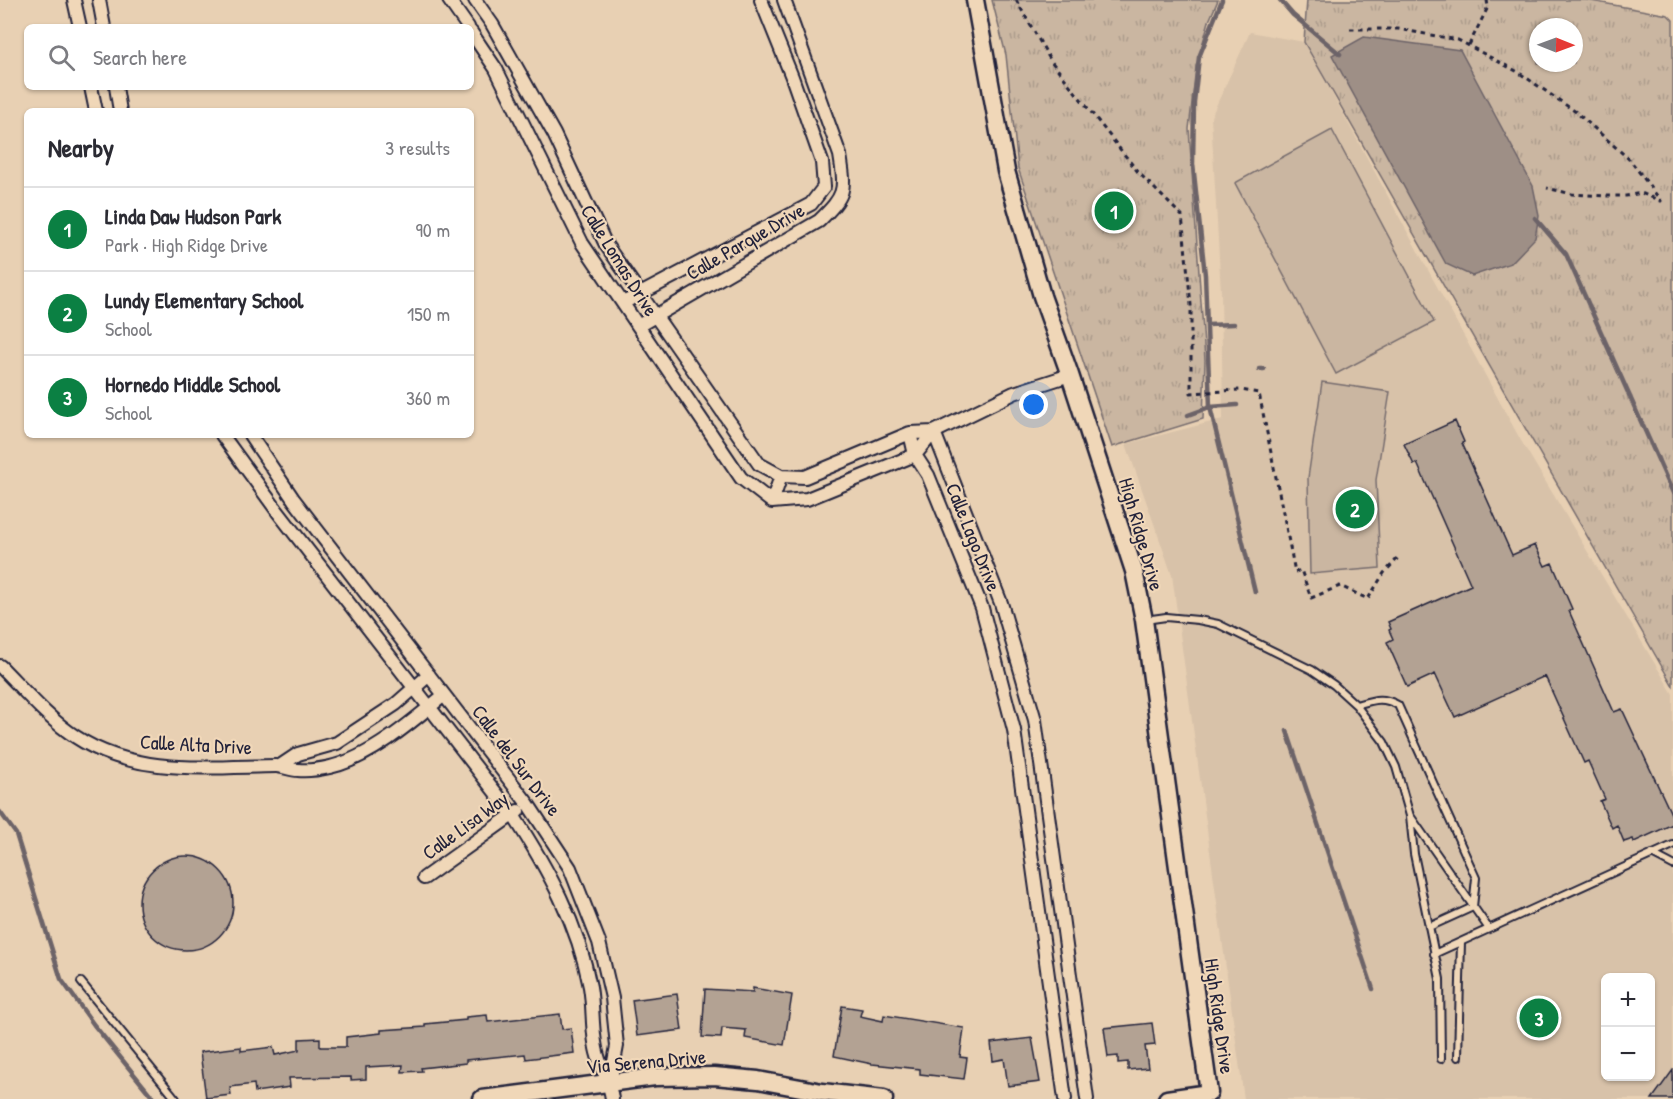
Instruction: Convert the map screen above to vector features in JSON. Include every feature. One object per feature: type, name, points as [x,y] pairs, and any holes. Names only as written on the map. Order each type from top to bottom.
[{"type":"street","points":[[74,0],[79,24]]},
{"type":"street","points":[[99,0],[103,24]]},
{"type":"street","points":[[449,0],[466,24]]},
{"type":"street","name":"Calle Lomas Drive","points":[[475,0],[514,62],[554,134],[606,245],[759,465],[781,476]]},
{"type":"street","points":[[761,0],[792,77],[822,162],[824,187],[842,190],[844,180],[840,155],[783,0]]},
{"type":"street","name":"High Ridge Drive","points":[[975,0],[1006,171],[1042,296],[1134,571],[1144,620],[1209,1093],[1167,1099]]},
{"type":"street","name":"Calle Lomas Drive","points":[[474,36],[496,69],[582,243],[741,478],[772,502]]},
{"type":"street","points":[[496,69],[514,62]]},
{"type":"street","points":[[92,90],[95,108]]},
{"type":"street","points":[[116,90],[120,108]]},
{"type":"street","name":"Calle Parque Drive","points":[[623,303],[811,204],[824,187]]},
{"type":"street","name":"Calle Parque Drive","points":[[638,326],[819,221],[840,200],[842,190]]},
{"type":"street","points":[[934,432],[915,455],[807,499],[772,502],[781,476],[806,477],[910,433],[934,432],[1014,393],[1070,375]]},
{"type":"street","points":[[709,430],[726,417]]},
{"type":"street","name":"Calle Lago Drive","points":[[934,432],[1001,603],[1035,720],[1087,1099]]},
{"type":"street","name":"Calle Lago Drive","points":[[910,433],[915,455],[928,475],[982,608],[1014,730],[1065,1099]]},
{"type":"street","name":"Calle del Sur Drive","points":[[224,438],[278,512],[513,815],[544,866],[571,921],[582,952],[590,988],[597,1055],[611,1091]]},
{"type":"street","name":"Calle del Sur Drive","points":[[252,438],[294,500],[528,804],[570,868],[599,942],[612,998],[617,1046],[611,1091]]},
{"type":"street","points":[[278,512],[294,500]]},
{"type":"street","points":[[995,658],[1015,653]]},
{"type":"street","name":"Calle Alta Drive","points":[[0,666],[46,712],[76,737],[111,755],[153,765],[280,766],[298,771],[330,767],[366,753],[444,695]]},
{"type":"street","name":"Calle Alta Drive","points":[[280,766],[298,754],[337,743],[396,704],[429,675]]},
{"type":"street","points":[[324,746],[330,767]]},
{"type":"street","name":"Calle Lisa Way","points":[[424,879],[528,804]]},
{"type":"street","points":[[1036,890],[1058,887]]},
{"type":"street","name":"Via Serena Drive","points":[[482,1099],[611,1091],[655,1077],[714,1076],[758,1080],[842,1097],[884,1099]]},
{"type":"lane","points":[[1144,620],[1166,617],[1218,624],[1312,670],[1334,685],[1356,705],[1384,742],[1396,767],[1410,816],[1414,854],[1440,979],[1441,1059]]},
{"type":"lane","points":[[1356,705],[1374,699],[1388,699],[1398,705],[1476,878],[1473,907]]},
{"type":"lane","points":[[1410,816],[1489,929]]},
{"type":"lane","points":[[1434,954],[1673,845]]},
{"type":"lane","points":[[1652,854],[1673,865]]},
{"type":"lane","points":[[1429,927],[1473,907]]},
{"type":"lane","points":[[1458,1057],[1461,942]]},
{"type":"lane","points":[[81,982],[176,1099]]},
{"type":"path","points":[[1016,0],[1051,61],[1138,172],[1182,216],[1191,305],[1191,393],[1240,390],[1259,393],[1295,572],[1301,570],[1311,598],[1340,586],[1368,599],[1384,573],[1398,558]]},
{"type":"path","points":[[1469,45],[1488,7],[1487,0]]},
{"type":"path","points":[[1350,29],[1398,29],[1458,40],[1518,72],[1576,112],[1630,160],[1661,201],[1641,193],[1605,196],[1572,194],[1547,188]]},
{"type":"shaded area","points":[[1250,32],[1304,42],[1520,439],[1673,694],[1673,1099],[1244,1099],[1172,575],[1126,444],[1223,419],[1221,292],[1211,117]]},
{"type":"shaded area","points":[[1364,37],[1460,50],[1533,186],[1539,215],[1535,238],[1511,263],[1472,276],[1446,264],[1332,55]]},
{"type":"green space","points":[[992,0],[1218,0],[1209,21],[1196,67],[1189,129],[1205,360],[1203,419],[1112,447],[1018,168],[1006,55]]},
{"type":"green space","points":[[1307,0],[1586,0],[1668,15],[1673,20],[1673,686],[1304,42]]},
{"type":"green space","points":[[1332,130],[1434,322],[1336,374],[1235,183]]},
{"type":"green space","points":[[1322,382],[1390,392],[1376,480],[1380,568],[1310,574],[1308,478]]},
{"type":"building","points":[[1455,421],[1464,442],[1462,443],[1512,555],[1535,545],[1545,566],[1552,563],[1572,609],[1569,611],[1614,712],[1622,709],[1673,818],[1673,824],[1634,842],[1633,839],[1624,842],[1617,825],[1612,828],[1600,801],[1605,799],[1588,761],[1584,763],[1545,676],[1455,717],[1435,674],[1407,687],[1387,642],[1393,639],[1388,622],[1471,585],[1417,463],[1414,465],[1404,444]]},
{"type":"building","points":[[186,856],[204,859],[219,870],[230,885],[233,903],[230,921],[219,936],[204,947],[186,950],[168,947],[153,936],[142,921],[139,903],[142,885],[153,870],[168,859]]},
{"type":"building","points":[[753,988],[792,995],[784,1045],[745,1038],[746,1030],[722,1028],[721,1038],[702,1037],[705,989],[753,992]]},
{"type":"building","points":[[677,994],[682,1030],[637,1036],[632,1000]]},
{"type":"building","points":[[842,1006],[862,1009],[860,1016],[883,1021],[884,1015],[964,1028],[960,1057],[967,1058],[964,1079],[920,1074],[920,1069],[872,1064],[834,1056]]},
{"type":"building","points":[[560,1014],[562,1029],[571,1028],[574,1053],[526,1059],[525,1054],[466,1060],[466,1063],[421,1068],[422,1071],[402,1072],[403,1065],[366,1067],[366,1079],[351,1080],[351,1077],[289,1078],[290,1087],[255,1092],[254,1084],[230,1087],[231,1095],[206,1098],[200,1052],[241,1047],[241,1051],[273,1047],[275,1055],[299,1050],[299,1039],[320,1038],[320,1047],[346,1047],[346,1037],[381,1033],[381,1030],[425,1027],[425,1024],[466,1020],[466,1017],[487,1015],[488,1022]]},
{"type":"building","points":[[1152,1023],[1155,1045],[1145,1046],[1148,1068],[1128,1070],[1128,1062],[1118,1063],[1118,1056],[1108,1057],[1104,1028]]},
{"type":"building","points":[[1032,1038],[1040,1082],[1008,1086],[1004,1059],[993,1061],[991,1043]]},
{"type":"building","points":[[1673,1070],[1673,1099],[1652,1099]]},
{"type":"waterway","points":[[1222,0],[1199,57],[1194,102],[1193,164],[1205,275],[1210,407],[1255,592]]},
{"type":"waterway","points":[[1280,0],[1293,15],[1340,54]]},
{"type":"waterway","points":[[1535,218],[1566,254],[1673,493]]},
{"type":"waterway","points":[[1207,325],[1234,324]]},
{"type":"waterway","points":[[1259,369],[1264,369]]},
{"type":"waterway","points":[[1188,415],[1210,407],[1237,405]]},
{"type":"waterway","points":[[1287,731],[1373,989]]},
{"type":"waterway","points":[[0,812],[16,834],[61,979],[94,1025],[154,1099]]},
{"type":"place","name":"Linda Daw Hudson Park","points":[[1114,211]]},
{"type":"place","name":"Lundy Elementary School","points":[[1355,509]]},
{"type":"place","name":"Hornedo Middle School","points":[[1539,1018]]}]
